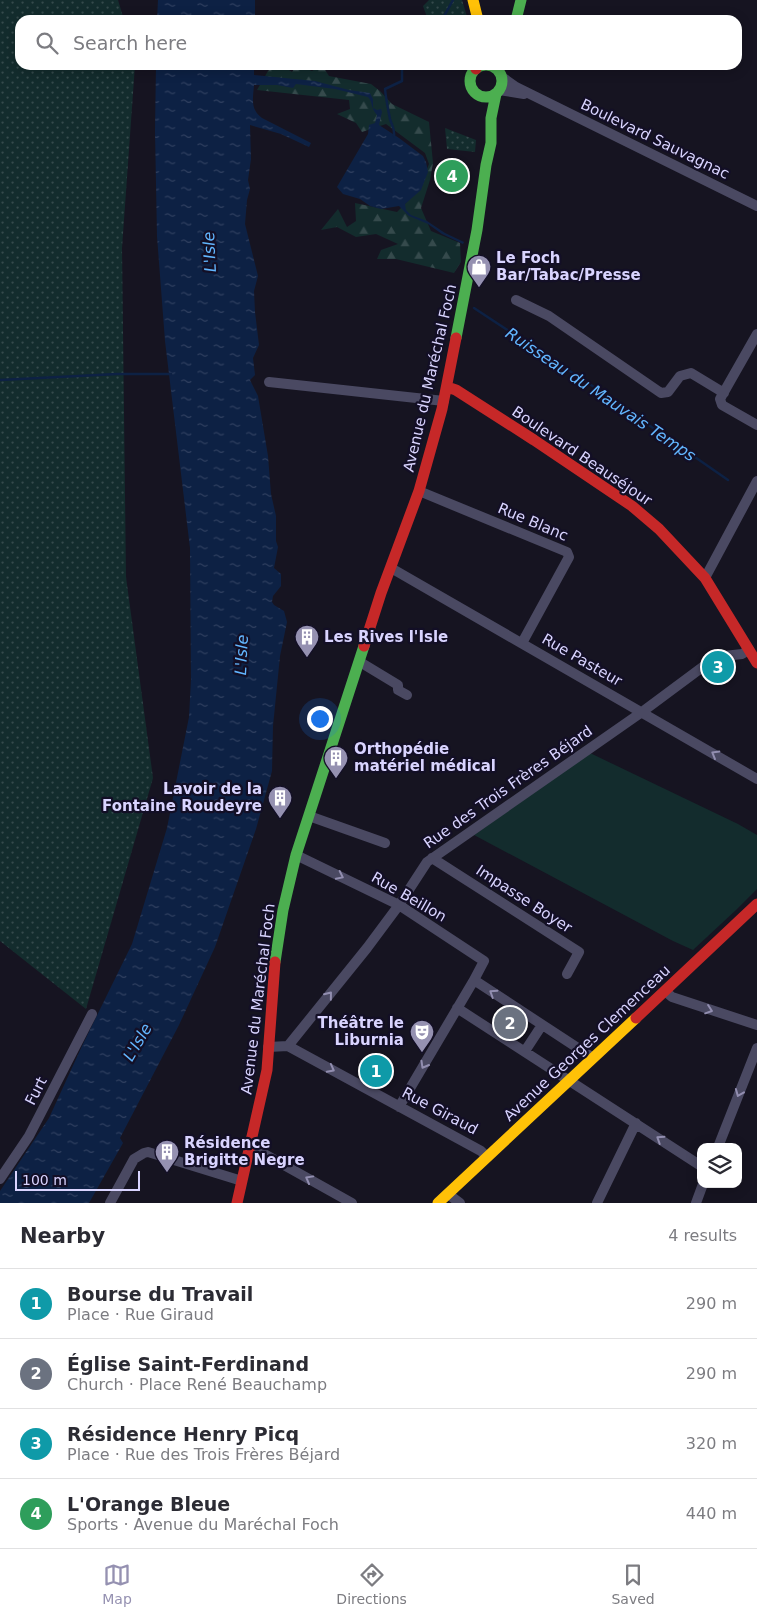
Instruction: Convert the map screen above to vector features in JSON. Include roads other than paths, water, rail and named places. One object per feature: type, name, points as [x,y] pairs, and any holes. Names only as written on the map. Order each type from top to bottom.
[{"type":"main road","points":[[473,0],[477,15]]},
{"type":"main road","points":[[517,15],[521,0]]},
{"type":"main road","points":[[474,70],[470,82],[473,90],[481,96],[491,96],[498,92],[502,86],[499,70]]},
{"type":"main road","name":"Avenue du Maréchal Foch","points":[[237,1203],[264,1086],[274,972],[283,910],[296,855],[381,593],[419,492],[444,401],[476,237],[491,143],[491,118],[498,92]]},
{"type":"main road","name":"Avenue du Maréchal Foch","points":[[481,96],[486,109],[486,165]]},
{"type":"main road","name":"Boulevard Beauséjour","points":[[447,386],[534,440],[632,506],[659,530],[704,578],[757,663]]},
{"type":"main road","name":"Avenue Georges Clemenceau","points":[[438,1203],[757,904]]},
{"type":"street","name":"Boulevard Sauvagnac","points":[[499,70],[508,82],[757,206]]},
{"type":"street","name":"Boulevard Sauvagnac","points":[[498,92],[540,98]]},
{"type":"street","points":[[516,300],[549,316],[661,393],[668,392],[680,376],[691,373],[724,393]]},
{"type":"street","points":[[757,334],[720,399],[722,405],[757,425]]},
{"type":"street","points":[[269,382],[444,401]]},
{"type":"street","points":[[704,578],[757,481]]},
{"type":"street","name":"Rue Blanc","points":[[419,492],[568,552],[569,557],[522,643]]},
{"type":"street","name":"Rue Pasteur","points":[[391,568],[757,779]]},
{"type":"street","name":"Rue des Trois Frères Béjard","points":[[288,1046],[367,948],[399,905],[427,862],[642,712],[716,657],[742,654],[749,650]]},
{"type":"street","points":[[360,662],[398,685],[398,690],[406,695]]},
{"type":"street","points":[[309,816],[385,843]]},
{"type":"street","name":"Rue Beillon","points":[[296,855],[399,905],[484,961],[474,980]]},
{"type":"street","name":"Impasse Boyer","points":[[432,858],[579,952],[567,974]]},
{"type":"street","points":[[399,1107],[474,980],[593,1058]]},
{"type":"street","points":[[665,991],[672,997],[757,1026]]},
{"type":"street","points":[[457,1008],[697,1163]]},
{"type":"street","name":"Furt","points":[[0,1179],[30,1136],[92,1014]]},
{"type":"street","points":[[525,1051],[542,1025]]},
{"type":"street","points":[[268,1047],[288,1046]]},
{"type":"street","name":"Rue Giraud","points":[[288,1046],[481,1151],[488,1157]]},
{"type":"street","points":[[720,1143],[757,1048]]},
{"type":"street","points":[[597,1203],[636,1123]]},
{"type":"street","points":[[250,1146],[352,1203]]},
{"type":"street","points":[[110,1203],[134,1159],[148,1152],[242,1181]]},
{"type":"street","points":[[696,1203],[702,1188]]},
{"type":"street","points":[[448,1194],[460,1203]]},
{"type":"water","points":[[158,0],[255,0],[255,15],[157,15]]},
{"type":"water","name":"L'Isle","points":[[156,70],[254,70],[254,75],[315,81],[349,90],[370,93],[373,99],[373,108],[381,109],[382,112],[379,125],[423,156],[426,162],[428,172],[421,190],[405,204],[406,210],[411,215],[427,221],[445,233],[464,242],[463,244],[442,234],[428,224],[409,216],[399,206],[381,209],[370,206],[360,199],[343,194],[337,187],[368,134],[369,125],[375,123],[377,115],[373,110],[368,97],[335,89],[296,84],[293,88],[277,85],[254,85],[253,103],[258,115],[311,143],[309,147],[281,134],[250,125],[251,159],[248,180],[250,189],[245,224],[258,276],[254,291],[259,345],[253,358],[255,375],[250,380],[258,396],[268,456],[271,494],[276,516],[276,541],[278,547],[274,568],[281,574],[281,586],[273,596],[272,602],[284,611],[287,622],[280,656],[273,726],[272,771],[256,829],[215,947],[179,1025],[120,1138],[123,1143],[89,1203],[0,1203],[0,1191],[49,1118],[132,944],[167,828],[189,717],[191,680],[190,548],[165,341],[157,236]]},
{"type":"waterway","points":[[445,15],[453,0]]},
{"type":"waterway","points":[[394,136],[385,89],[402,81],[402,70]]},
{"type":"waterway","name":"Ruisseau du Mauvais Temps","points":[[474,308],[591,385],[728,480]]},
{"type":"waterway","points":[[0,380],[117,374],[171,374]]},
{"type":"place","name":"L'Orange Bleue","points":[[452,176]]},
{"type":"place","name":"Le Foch Bar/Tabac/Presse","points":[[479,288]]},
{"type":"place","name":"Les Rives l'Isle","points":[[307,658]]},
{"type":"place","name":"Résidence Henry Picq","points":[[718,667]]},
{"type":"place","name":"Orthopédie matériel médical","points":[[336,779]]},
{"type":"place","name":"Lavoir de la Fontaine Roudeyre","points":[[280,819]]},
{"type":"place","name":"Église Saint-Ferdinand","points":[[510,1023]]},
{"type":"place","name":"Théâtre le Liburnia","points":[[422,1053]]},
{"type":"place","name":"Bourse du Travail","points":[[376,1071]]},
{"type":"place","name":"Résidence Brigitte Negre","points":[[167,1173]]}]
